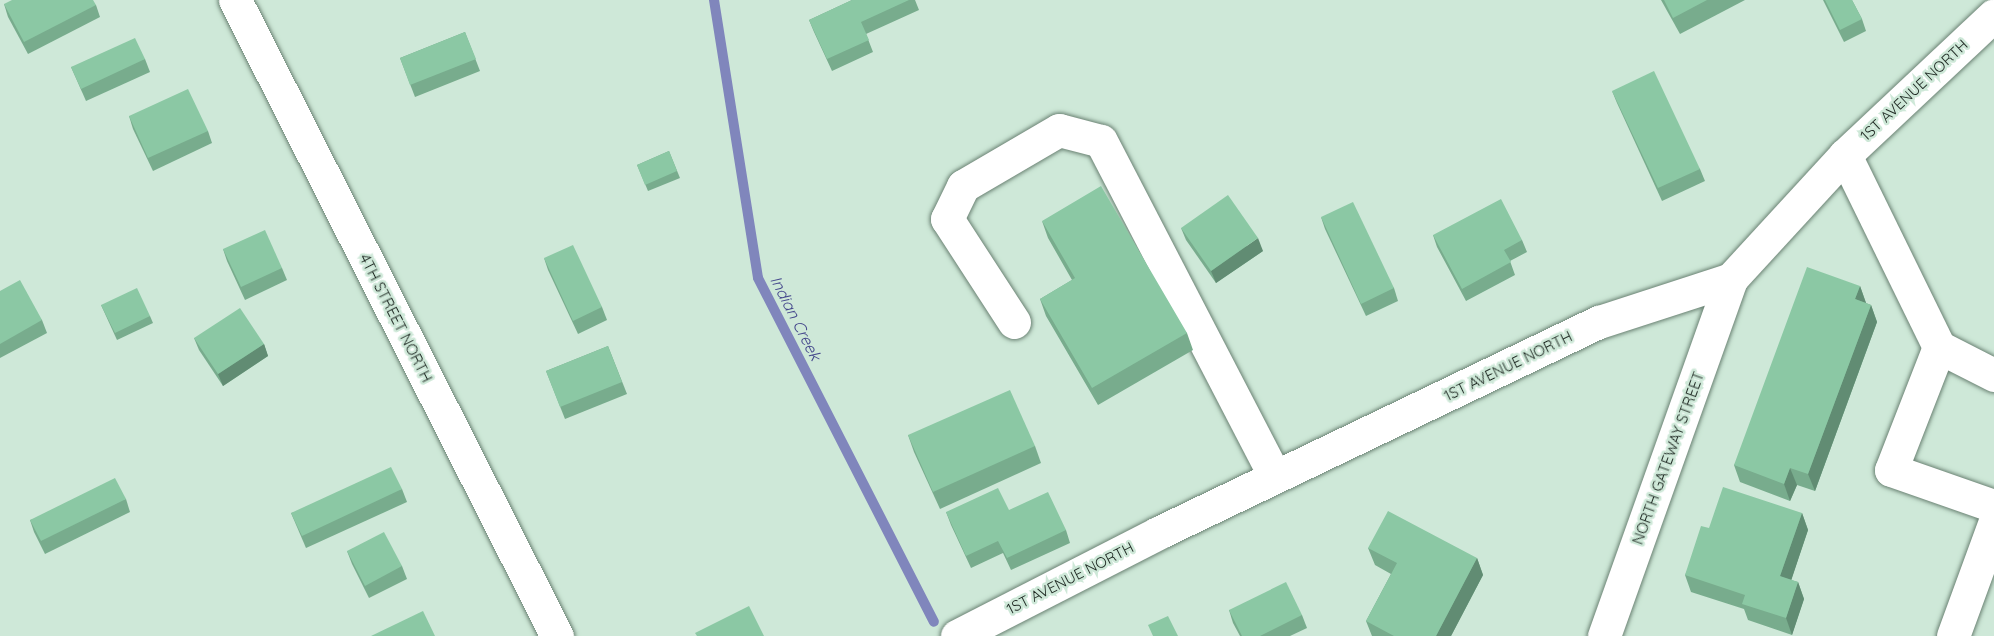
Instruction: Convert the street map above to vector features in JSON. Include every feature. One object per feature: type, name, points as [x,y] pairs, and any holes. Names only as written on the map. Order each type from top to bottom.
[{"type":"street","name":"4TH STREET NORTH","points":[[235,0],[557,636]]},
{"type":"street","name":"1ST AVENUE NORTH","points":[[957,636],[1275,477],[1599,322],[1731,279],[1845,155],[1994,15]]},
{"type":"street","points":[[1014,322],[947,219],[963,186],[1059,130],[1101,141],[1275,477]]},
{"type":"street","points":[[1845,155],[1939,347],[1994,375]]},
{"type":"street","name":"NORTH GATEWAY STREET","points":[[1604,636],[1731,279]]},
{"type":"street","points":[[1939,347],[1891,470],[1994,506]]},
{"type":"street","points":[[1953,636],[1994,524]]},
{"type":"building","points":[[12,0],[93,0],[96,5],[24,42],[4,4]]},
{"type":"building","points":[[852,0],[909,0],[861,22],[869,40],[827,59],[809,20]]},
{"type":"building","points":[[1664,0],[1707,0],[1673,18]]},
{"type":"building","points":[[1825,0],[1852,0],[1862,19],[1840,30]]},
{"type":"building","points":[[465,32],[476,59],[410,85],[400,58]]},
{"type":"building","points":[[135,38],[145,59],[81,89],[71,67]]},
{"type":"building","points":[[1654,71],[1700,169],[1658,188],[1612,91]]},
{"type":"building","points":[[188,89],[208,131],[148,158],[129,116]]},
{"type":"building","points":[[669,151],[677,171],[645,185],[637,165]]},
{"type":"building","points":[[1101,186],[1187,333],[1092,388],[1040,299],[1075,278],[1042,221]]},
{"type":"building","points":[[1228,195],[1258,238],[1211,271],[1181,228]]},
{"type":"building","points":[[1501,199],[1522,240],[1504,250],[1511,262],[1462,289],[1433,235]]},
{"type":"building","points":[[1353,202],[1394,288],[1361,304],[1321,217]]},
{"type":"building","points":[[265,230],[282,268],[241,287],[223,249]]},
{"type":"building","points":[[573,245],[602,307],[573,321],[544,258]]},
{"type":"building","points":[[1807,267],[1860,286],[1855,299],[1871,305],[1808,474],[1790,468],[1784,484],[1734,465]]},
{"type":"building","points":[[20,280],[42,320],[0,344],[0,291]]},
{"type":"building","points":[[137,288],[150,316],[115,333],[101,305]]},
{"type":"building","points":[[240,308],[264,344],[218,374],[194,338]]},
{"type":"building","points":[[608,346],[622,382],[560,407],[546,371]]},
{"type":"building","points":[[1010,390],[1035,446],[933,492],[908,435]]},
{"type":"building","points":[[391,467],[402,489],[302,536],[291,513]]},
{"type":"building","points":[[115,478],[126,499],[41,541],[30,520]]},
{"type":"building","points":[[1723,487],[1802,513],[1780,576],[1798,582],[1786,618],[1742,604],[1745,595],[1685,575],[1701,526],[1709,528]]},
{"type":"building","points":[[998,488],[1009,510],[1048,492],[1066,530],[1007,558],[998,541],[966,556],[946,512]]},
{"type":"building","points":[[1388,511],[1477,558],[1436,636],[1394,636],[1366,621],[1397,563],[1368,548]]},
{"type":"building","points":[[384,532],[402,566],[365,586],[347,551]]},
{"type":"building","points":[[1286,582],[1302,615],[1260,636],[1242,636],[1229,610]]},
{"type":"building","points":[[749,606],[764,636],[697,636],[695,633]]},
{"type":"building","points":[[423,611],[435,636],[371,636]]},
{"type":"building","points":[[1168,616],[1178,636],[1153,636],[1148,625]]},
{"type":"waterway","name":"Indian Creek","points":[[714,0],[758,278],[934,622]]}]
